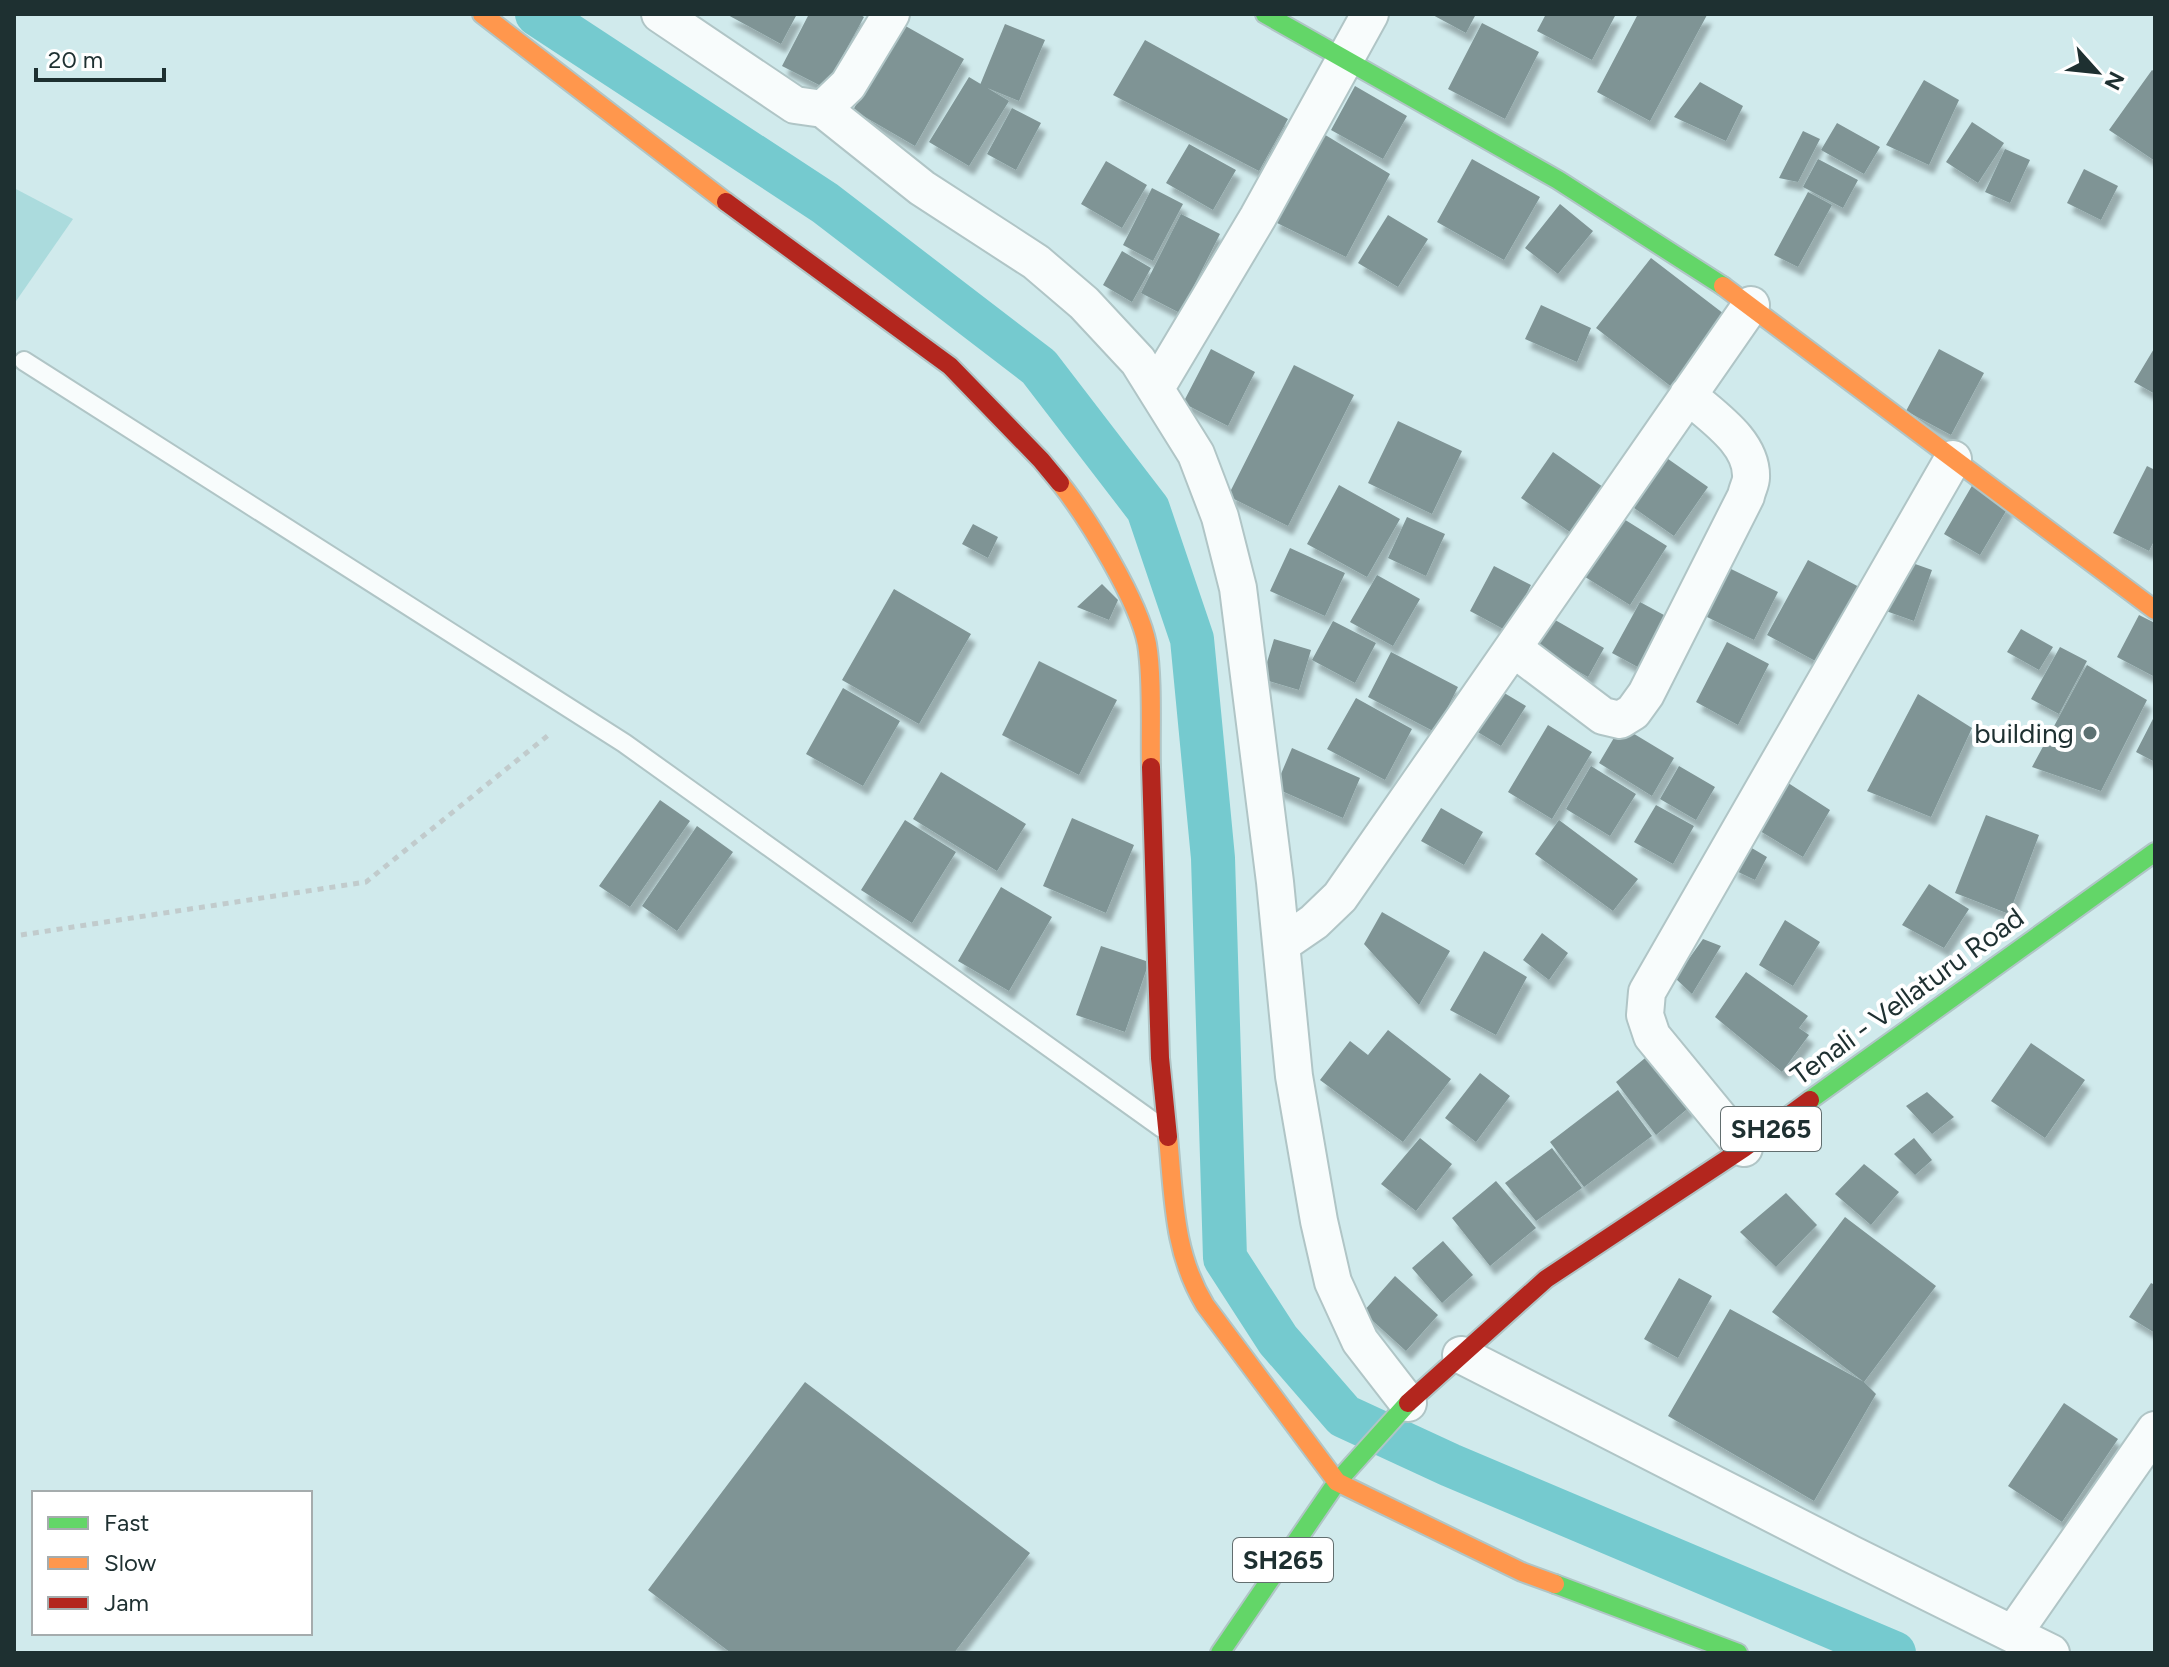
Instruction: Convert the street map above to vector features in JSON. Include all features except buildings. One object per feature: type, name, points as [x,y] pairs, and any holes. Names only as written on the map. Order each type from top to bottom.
[{"type":"street","points":[[482,14],[666,158],[950,366],[1041,460],[1070,496],[1135,608],[1147,646],[1160,1058],[1167,1132],[1180,1249],[1190,1280],[1205,1305],[1343,1476],[1522,1572],[1738,1653]]},
{"type":"street","points":[[660,14],[795,105],[823,109],[922,188],[1036,262],[1084,303],[1127,349],[1156,388],[1196,454],[1220,517],[1238,588],[1282,944],[1294,1076],[1319,1221],[1333,1282],[1360,1341],[1402,1410]]},
{"type":"street","points":[[823,109],[848,85],[891,14]]},
{"type":"street","points":[[1265,14],[1532,164],[1751,305],[2155,610]]},
{"type":"street","points":[[1156,388],[1258,217],[1370,14]]},
{"type":"street","points":[[1282,944],[1314,922],[1340,897],[1751,305]]},
{"type":"street","points":[[1513,648],[1603,716],[1620,720],[1633,712],[1646,694],[1746,496],[1751,478],[1748,459],[1739,442],[1688,395]]},
{"type":"street","points":[[1744,1148],[1652,1036],[1645,1015],[1647,992],[1953,459]]},
{"type":"street","name":"Tenali - Vellaturu Road","points":[[1220,1653],[1343,1476],[1402,1410],[1546,1279],[1744,1148],[2155,852]]},
{"type":"street","points":[[1461,1355],[2051,1653]]},
{"type":"street","points":[[2013,1634],[2155,1430]]},
{"type":"lane","points":[[24,361],[624,743],[1167,1132]]},
{"type":"path","points":[[21,935],[366,882],[576,712]]},
{"type":"shaded area","points":[[14,188],[73,219],[14,304]]},
{"type":"waterway","points":[[537,14],[825,203],[1039,367],[1148,509],[1192,639],[1213,858],[1225,1258],[1278,1340],[1344,1416],[1450,1465],[1894,1653]]},
{"type":"traffic: fast","points":[[1265,14],[1558,180],[1723,286]]},
{"type":"traffic: fast","points":[[1810,1100],[2155,852]]},
{"type":"traffic: fast","points":[[1220,1653],[1337,1482],[1408,1403]]},
{"type":"traffic: fast","points":[[1555,1584],[1738,1653]]},
{"type":"traffic: slow","points":[[482,14],[726,202]]},
{"type":"traffic: slow","points":[[1723,286],[2155,610]]},
{"type":"traffic: slow","points":[[1060,483],[1111,561],[1142,626],[1150,673],[1151,767]]},
{"type":"traffic: slow","points":[[1168,1137],[1177,1224],[1194,1285],[1205,1305],[1337,1482],[1522,1572],[1555,1584]]},
{"type":"traffic: jam","points":[[726,202],[950,366],[1060,483]]},
{"type":"traffic: jam","points":[[1151,767],[1160,1058],[1168,1137]]},
{"type":"traffic: jam","points":[[1408,1403],[1546,1279],[1744,1148],[1810,1100]]},
{"type":"place","name":"building","points":[[2090,733]]}]
